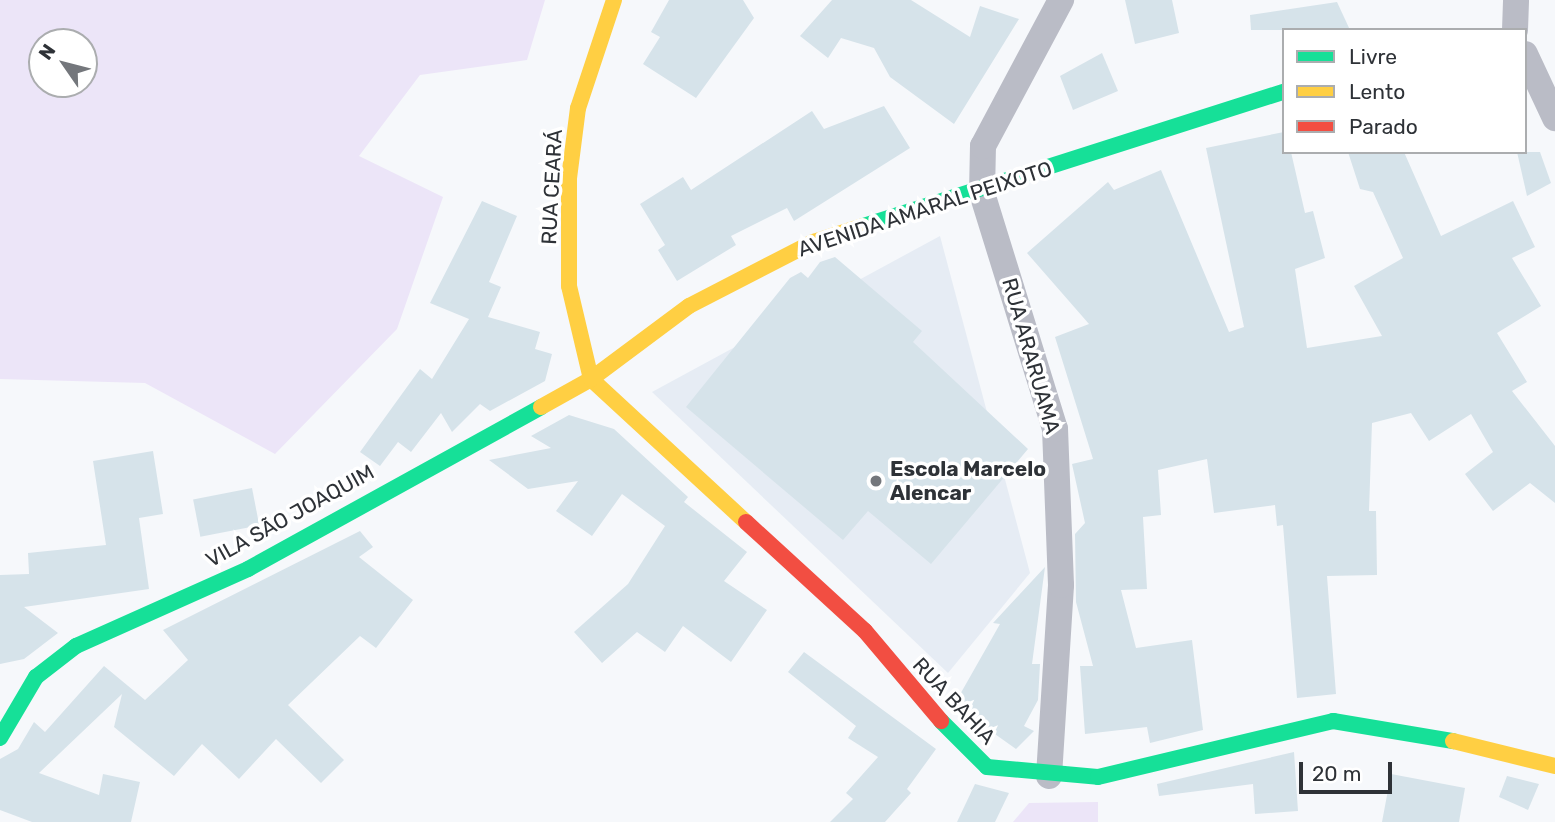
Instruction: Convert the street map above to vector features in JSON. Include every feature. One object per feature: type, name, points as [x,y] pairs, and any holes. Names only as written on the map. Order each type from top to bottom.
[{"type":"street","name":"RUA CEARÁ","points":[[591,379],[569,286],[569,178],[578,108],[614,0]]},
{"type":"street","name":"RUA ARARUAMA","points":[[1049,776],[1061,585],[1055,429],[982,193],[983,146],[1061,0]]},
{"type":"street","points":[[1527,58],[1555,118]]},
{"type":"street","name":"AVENIDA AMARAL PEIXOTO","points":[[591,379],[689,306],[813,242],[982,193],[1166,126],[1282,93]]},
{"type":"street","name":"VILA SÃO JOAQUIM","points":[[0,738],[36,677],[76,646],[248,569],[591,379]]},
{"type":"street","name":"RUA BAHIA","points":[[591,379],[865,631],[916,696],[987,767],[1049,776],[1098,776],[1333,721],[1395,727],[1555,766]]},
{"type":"shaded area","points":[[0,0],[545,0],[527,60],[420,75],[359,156],[443,197],[397,329],[275,454],[145,383],[0,379]]},
{"type":"shaded area","name":"Escola Marcelo Alencar","points":[[940,236],[1030,573],[948,673],[652,392]]},
{"type":"shaded area","points":[[1098,802],[1098,822],[1013,822],[1029,803]]},
{"type":"building","points":[[669,0],[743,0],[754,18],[696,98],[643,64],[660,37],[651,32]]},
{"type":"building","points":[[832,0],[911,0],[970,37],[980,6],[1019,19],[954,124],[890,77],[874,48],[841,38],[828,58],[800,36]]},
{"type":"building","points":[[1125,0],[1172,0],[1179,33],[1135,44]]},
{"type":"building","points":[[1337,2],[1349,28],[1251,30],[1250,15]]},
{"type":"building","points":[[1102,53],[1118,91],[1073,110],[1060,76]]},
{"type":"building","points":[[884,106],[910,148],[794,221],[787,208],[731,236],[736,245],[677,281],[658,250],[665,245],[640,204],[683,177],[691,190],[812,111],[824,129]]},
{"type":"building","points":[[1282,132],[1282,154],[1291,154],[1305,213],[1313,211],[1325,258],[1295,269],[1307,348],[1382,336],[1354,286],[1403,258],[1373,192],[1360,189],[1349,154],[1405,154],[1441,236],[1513,201],[1535,247],[1512,258],[1541,306],[1497,333],[1527,382],[1512,391],[1555,446],[1555,503],[1530,483],[1493,511],[1465,474],[1493,452],[1471,414],[1429,441],[1411,413],[1372,423],[1369,511],[1376,511],[1377,575],[1327,576],[1336,694],[1297,698],[1283,525],[1277,526],[1275,505],[1214,513],[1207,459],[1158,470],[1161,515],[1143,517],[1147,589],[1121,590],[1136,648],[1192,640],[1203,730],[1150,743],[1147,727],[1085,734],[1080,666],[1093,666],[1076,602],[1075,534],[1085,523],[1072,464],[1093,459],[1055,337],[1089,324],[1027,253],[1108,182],[1114,190],[1161,170],[1229,332],[1244,327],[1206,148]]},
{"type":"building","points":[[1540,152],[1551,183],[1527,196],[1517,154]]},
{"type":"building","points":[[482,201],[517,216],[489,282],[501,287],[488,317],[540,332],[535,349],[552,354],[545,381],[490,411],[480,404],[452,432],[441,413],[411,452],[398,442],[380,466],[360,452],[420,369],[432,379],[469,319],[430,303]]},
{"type":"building","name":"Escola Marcelo Alencar","points":[[835,257],[922,331],[913,342],[1028,449],[931,564],[868,511],[843,540],[686,407],[790,278],[801,272],[808,278],[820,262]]},
{"type":"building","points":[[569,415],[614,429],[688,497],[684,502],[747,552],[724,581],[767,610],[731,662],[683,626],[665,652],[637,632],[602,663],[574,632],[628,584],[665,526],[622,494],[592,536],[556,511],[578,481],[528,489],[489,460],[551,448],[531,436]]},
{"type":"building","points":[[153,451],[163,514],[139,518],[149,589],[24,607],[58,633],[24,659],[0,664],[0,575],[29,574],[28,553],[106,545],[93,461]]},
{"type":"building","points":[[252,488],[259,525],[200,537],[193,499]]},
{"type":"building","points":[[360,531],[373,547],[359,557],[413,600],[376,648],[360,636],[288,705],[344,760],[321,783],[276,739],[239,779],[202,744],[174,776],[114,727],[122,694],[39,773],[99,795],[103,774],[140,782],[131,822],[32,822],[0,810],[0,759],[18,749],[34,722],[45,732],[104,666],[145,700],[188,660],[163,630]]},
{"type":"building","points":[[1045,567],[1032,664],[1040,664],[1038,700],[1024,726],[1034,731],[1016,749],[954,705],[1000,624],[993,623]]},
{"type":"building","points":[[804,652],[936,749],[907,789],[911,793],[885,822],[830,822],[853,799],[846,793],[878,757],[848,738],[856,726],[788,672]]},
{"type":"building","points":[[1294,752],[1298,811],[1255,814],[1253,784],[1159,796],[1157,784]]},
{"type":"building","points":[[1391,774],[1465,788],[1459,822],[1382,822]]},
{"type":"building","points":[[1507,776],[1539,784],[1528,810],[1499,797]]},
{"type":"building","points":[[975,784],[1009,793],[995,822],[957,822]]},
{"type":"traffic: fast","points":[[863,226],[1282,93]]},
{"type":"traffic: fast","points":[[0,738],[36,677],[76,646],[248,569],[541,407]]},
{"type":"traffic: fast","points":[[941,721],[987,767],[1098,777],[1333,721],[1453,741]]},
{"type":"traffic: slow","points":[[614,0],[578,108],[569,178],[569,286],[591,379],[746,522]]},
{"type":"traffic: slow","points":[[541,407],[591,379],[689,306],[813,242],[863,226]]},
{"type":"traffic: slow","points":[[1453,741],[1555,766]]},
{"type":"traffic: jam","points":[[746,522],[865,631],[941,721]]},
{"type":"place","name":"Escola Marcelo Alencar","points":[[876,481]]}]
